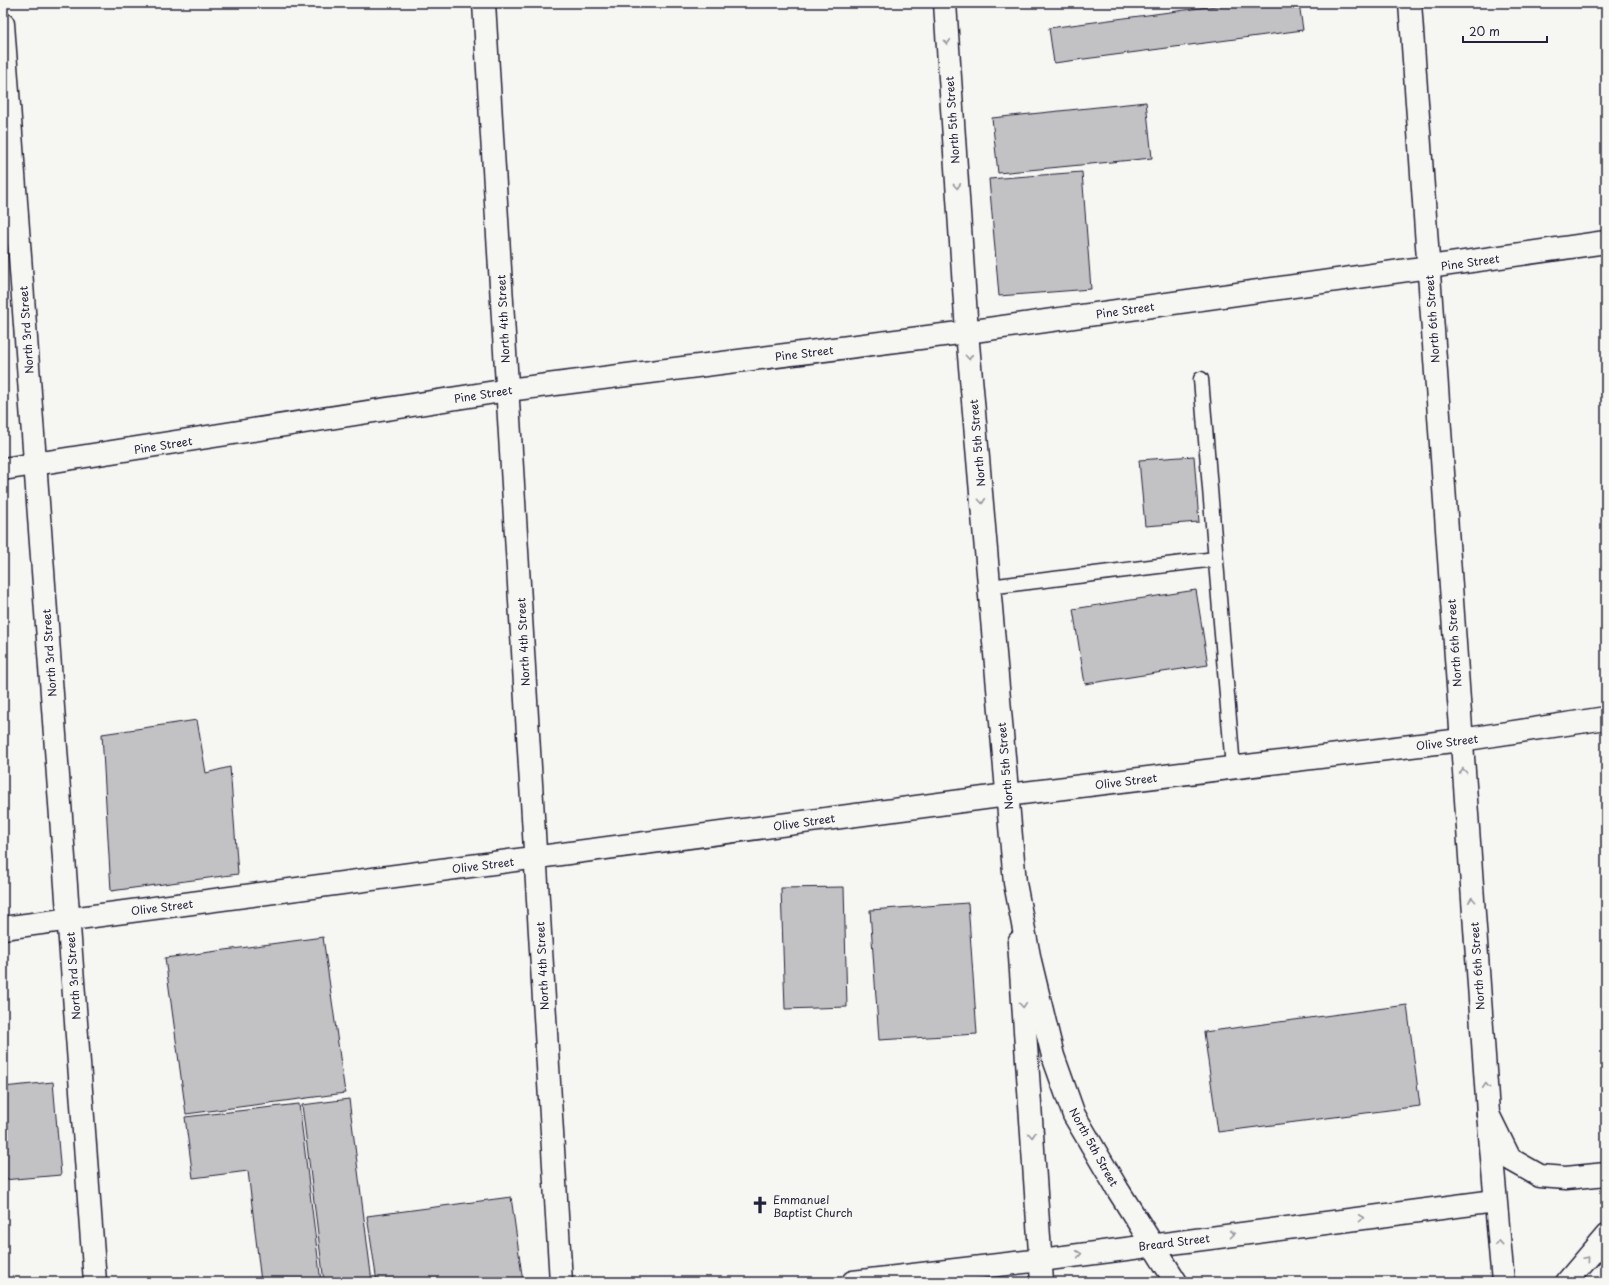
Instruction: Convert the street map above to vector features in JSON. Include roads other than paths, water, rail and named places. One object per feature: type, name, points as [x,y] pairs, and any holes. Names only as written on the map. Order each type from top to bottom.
[{"type":"street","name":"North 4th Street","points":[[484,3],[561,1282]]},
{"type":"street","name":"North 5th Street","points":[[944,3],[967,332],[1015,883],[1042,1282]]},
{"type":"street","name":"North 6th Street","points":[[1410,3],[1488,1113],[1503,1282]]},
{"type":"street","name":"North 3rd Street","points":[[3,24],[96,1282]]},
{"type":"street","name":"Pine Street","points":[[3,469],[508,390],[967,332],[1606,242]]},
{"type":"street","name":"Olive Street","points":[[3,928],[1007,795],[1461,740],[1606,718]]},
{"type":"street","name":"North 5th Street","points":[[1015,883],[1030,961],[1053,1056],[1074,1115],[1118,1190],[1176,1282]]},
{"type":"street","points":[[1488,1113],[1510,1159],[1540,1176],[1566,1178],[1606,1174]]},
{"type":"street","name":"Breard Street","points":[[853,1282],[1041,1260],[1152,1244],[1495,1201]]},
{"type":"street","points":[[1567,1282],[1606,1236]]},
{"type":"lane","points":[[1201,379],[1233,768]]},
{"type":"lane","points":[[989,587],[1215,559]]},
{"type":"place","name":"Emmanuel Baptist Church","points":[[760,1205]]}]
